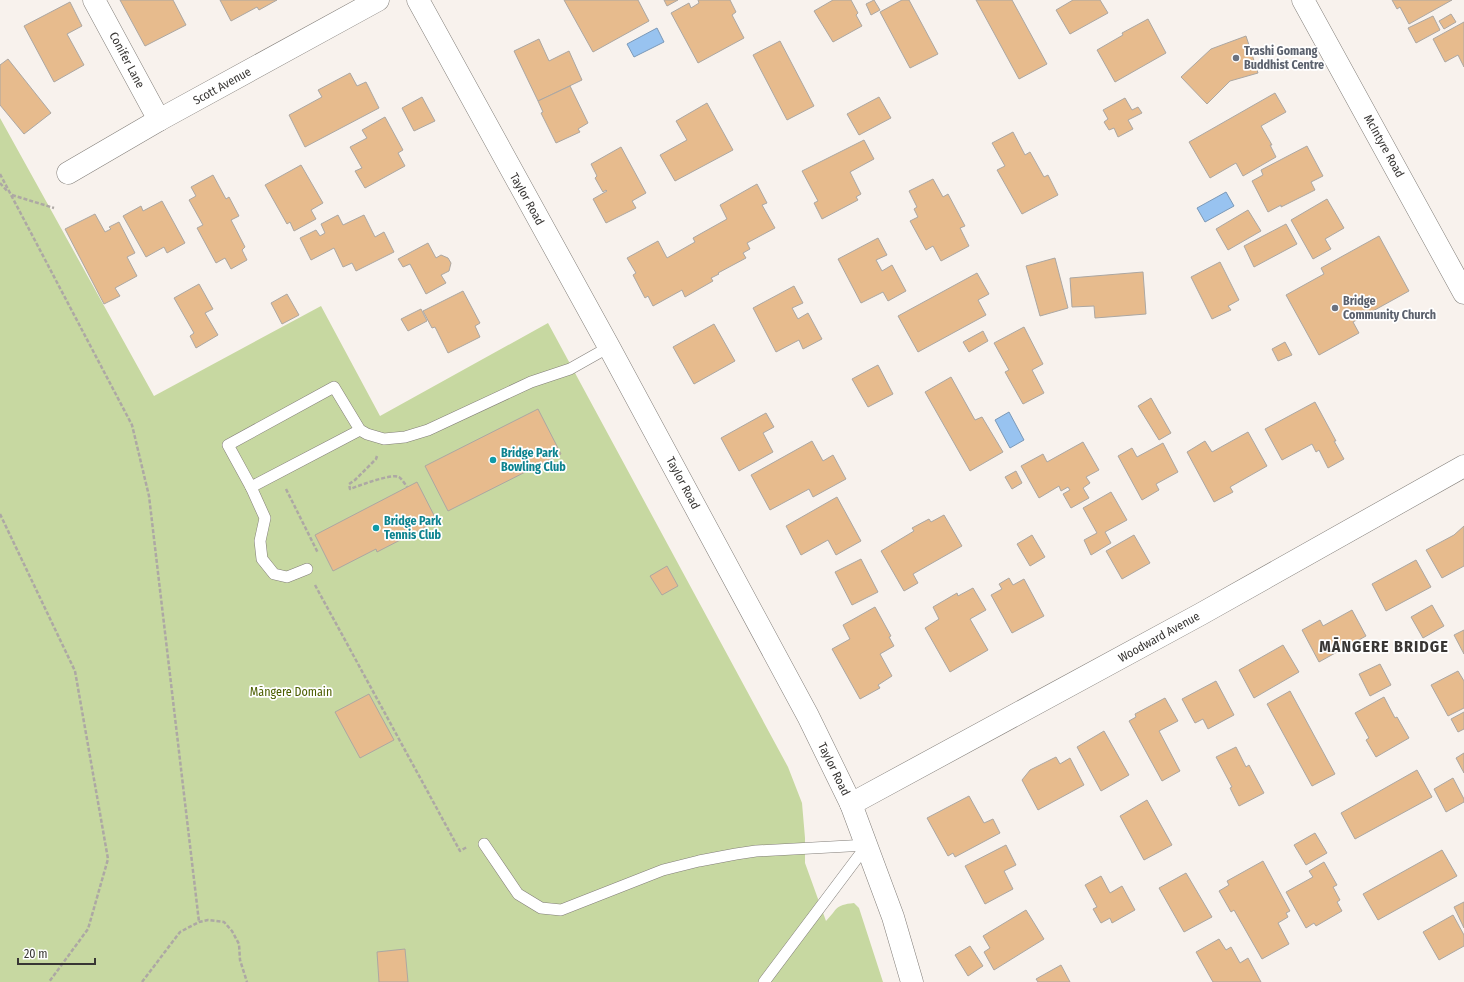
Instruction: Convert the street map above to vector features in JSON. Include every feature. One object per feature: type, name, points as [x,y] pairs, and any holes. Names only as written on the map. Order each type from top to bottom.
[{"type":"street","name":"Conifer Lane","points":[[94,0],[159,120]]},
{"type":"street","name":"Scott Avenue","points":[[68,173],[159,120],[378,0]]},
{"type":"street","name":"Taylor Road","points":[[418,0],[609,347],[808,716],[851,804],[893,917],[912,982]]},
{"type":"street","name":"McIntyre Road","points":[[1303,0],[1464,293]]},
{"type":"street","name":"Woodward Avenue","points":[[851,804],[1201,614],[1464,466]]},
{"type":"lane","points":[[307,569],[287,577],[274,574],[262,559],[260,541],[265,518],[251,487],[228,445],[334,387],[360,430],[384,439],[405,437],[428,430],[531,382],[570,369],[609,347]]},
{"type":"lane","points":[[251,487],[360,430]]},
{"type":"lane","points":[[484,844],[518,894],[541,908],[561,910],[663,870],[699,861],[756,851],[867,845]]},
{"type":"lane","points":[[764,982],[867,845]]},
{"type":"path","points":[[0,174],[132,425],[149,496],[199,922]]},
{"type":"path","points":[[0,183],[11,195],[54,208]]},
{"type":"path","points":[[373,436],[377,454],[376,459],[356,480],[349,484],[350,489],[394,476],[399,477],[407,487]]},
{"type":"path","points":[[293,502],[321,559]]},
{"type":"path","points":[[0,514],[75,671],[108,859],[88,929],[49,982]]},
{"type":"path","points":[[312,581],[460,851],[478,840],[484,844]]},
{"type":"path","points":[[142,982],[180,932],[199,922],[208,920],[224,922],[232,931],[239,944],[240,960],[247,982]]},
{"type":"green space","name":"Māngere Domain","points":[[0,118],[154,396],[321,306],[380,416],[548,323],[788,767],[802,803],[805,838],[805,863],[826,921],[840,906],[854,903],[859,908],[883,982],[0,982]]},
{"type":"water","points":[[657,28],[664,42],[634,57],[627,44]]},
{"type":"water","points":[[1226,192],[1234,206],[1205,222],[1197,208]]},
{"type":"water","points":[[1009,412],[1024,440],[1010,448],[995,420]]},
{"type":"building","points":[[120,0],[173,0],[186,25],[145,46]]},
{"type":"building","points":[[220,0],[277,0],[259,10],[257,7],[231,21]]},
{"type":"building","points":[[564,0],[638,0],[649,21],[593,52]]},
{"type":"building","points":[[664,0],[678,0],[667,6]]},
{"type":"building","points":[[698,0],[730,0],[736,12],[732,15],[744,38],[698,63],[671,13],[689,3],[691,8],[699,3]]},
{"type":"building","points":[[833,0],[851,0],[858,13],[856,15],[862,26],[833,42],[814,11]]},
{"type":"building","points":[[874,0],[880,10],[871,15],[866,4]]},
{"type":"building","points":[[902,0],[909,0],[938,54],[910,68],[880,12]]},
{"type":"building","points":[[976,0],[1012,0],[1047,64],[1019,79]]},
{"type":"building","points":[[1073,0],[1100,0],[1108,13],[1070,34],[1056,10]]},
{"type":"building","points":[[1392,0],[1452,0],[1409,24],[1400,7],[1397,9]]},
{"type":"building","points":[[70,2],[82,26],[67,34],[84,65],[54,82],[24,26]]},
{"type":"building","points":[[1451,14],[1456,22],[1444,29],[1439,21]]},
{"type":"building","points":[[1433,16],[1440,30],[1416,43],[1408,28]]},
{"type":"building","points":[[1148,19],[1166,53],[1115,82],[1097,50],[1123,35],[1122,33]]},
{"type":"building","points":[[1464,22],[1464,67],[1458,55],[1445,62],[1433,39]]},
{"type":"building","points":[[1246,36],[1258,73],[1230,81],[1207,104],[1181,77],[1211,49]]},
{"type":"building","points":[[539,39],[549,61],[569,51],[582,80],[538,101],[514,51]]},
{"type":"building","points":[[780,41],[814,106],[787,120],[753,55]]},
{"type":"building","points":[[8,59],[51,113],[24,134],[0,105],[0,65]]},
{"type":"building","points":[[350,73],[357,86],[366,82],[379,108],[305,147],[289,115],[322,97],[318,90]]},
{"type":"building","points":[[570,86],[588,123],[578,129],[580,132],[556,143],[541,113],[543,112],[538,101]]},
{"type":"building","points":[[1275,93],[1286,112],[1261,126],[1272,145],[1270,145],[1276,157],[1243,176],[1236,163],[1210,178],[1189,142]]},
{"type":"building","points":[[422,97],[435,121],[414,131],[402,108]]},
{"type":"building","points":[[879,97],[891,118],[859,135],[847,114]]},
{"type":"building","points":[[1125,98],[1132,110],[1138,107],[1142,113],[1128,120],[1133,129],[1118,137],[1114,128],[1109,130],[1104,122],[1108,119],[1103,110]]},
{"type":"building","points":[[707,103],[733,150],[675,181],[660,155],[687,140],[676,121]]},
{"type":"building","points":[[385,117],[403,150],[398,153],[405,166],[365,188],[355,171],[362,168],[350,147],[367,138],[362,130]]},
{"type":"building","points":[[1013,132],[1025,155],[1030,152],[1044,177],[1048,175],[1058,195],[1022,214],[997,170],[1005,166],[992,143]]},
{"type":"building","points":[[864,140],[874,159],[850,172],[861,194],[856,197],[858,200],[822,219],[814,203],[818,201],[802,171]]},
{"type":"building","points":[[1307,146],[1323,176],[1311,182],[1315,190],[1268,212],[1252,181],[1263,175],[1261,170]]},
{"type":"building","points":[[621,147],[646,193],[632,201],[636,208],[606,223],[593,199],[607,191],[606,190],[603,192],[595,178],[597,176],[591,164]]},
{"type":"building","points":[[301,165],[323,203],[311,210],[316,219],[294,231],[290,222],[287,224],[265,185]]},
{"type":"building","points":[[213,175],[226,199],[229,197],[239,216],[231,220],[245,247],[242,250],[247,260],[231,269],[225,258],[216,263],[197,228],[203,225],[189,200],[196,196],[191,187]]},
{"type":"building","points":[[933,179],[943,197],[948,194],[965,226],[960,228],[969,246],[941,261],[933,246],[926,250],[910,221],[918,217],[914,209],[917,207],[909,191]]},
{"type":"building","points":[[757,184],[767,203],[762,205],[775,228],[747,243],[750,249],[743,253],[746,258],[718,273],[719,274],[711,278],[713,281],[685,297],[682,290],[653,306],[648,296],[645,298],[633,275],[636,273],[627,258],[658,241],[667,258],[695,242],[693,238],[727,219],[720,205]]},
{"type":"building","points":[[1327,199],[1344,228],[1325,239],[1331,249],[1313,259],[1291,220]]},
{"type":"building","points":[[162,201],[185,243],[167,253],[164,247],[146,257],[123,216],[141,206],[143,211]]},
{"type":"building","points":[[1248,210],[1261,231],[1228,250],[1216,229]]},
{"type":"building","points":[[95,214],[105,232],[111,229],[109,227],[119,222],[135,253],[127,257],[137,276],[115,288],[120,296],[104,304],[65,229]]},
{"type":"building","points":[[338,215],[343,225],[364,215],[375,237],[384,232],[394,252],[356,271],[352,263],[343,267],[334,248],[311,260],[300,238],[316,230],[320,236],[325,233],[321,224]]},
{"type":"building","points":[[1286,224],[1297,244],[1254,267],[1244,246]]},
{"type":"building","name":"Bridge Community Church","points":[[1379,236],[1409,291],[1353,322],[1359,333],[1319,355],[1286,295],[1324,274],[1321,268]]},
{"type":"building","points":[[878,238],[887,255],[876,260],[882,271],[892,265],[906,291],[888,301],[883,292],[861,303],[838,259]]},
{"type":"building","points":[[428,243],[436,258],[441,255],[448,258],[451,263],[449,271],[441,275],[446,283],[426,294],[410,264],[403,267],[398,259]]},
{"type":"building","points":[[1055,258],[1068,308],[1040,316],[1026,266]]},
{"type":"building","points":[[1220,262],[1239,300],[1228,306],[1231,310],[1212,319],[1191,277]]},
{"type":"building","points":[[1143,272],[1146,314],[1095,318],[1094,306],[1072,307],[1070,278]]},
{"type":"building","points":[[977,273],[989,294],[978,300],[986,315],[918,352],[898,316]]},
{"type":"building","points":[[199,284],[213,309],[205,313],[218,335],[196,348],[190,336],[194,333],[174,298]]},
{"type":"building","points":[[794,286],[803,303],[792,308],[798,319],[808,313],[822,339],[803,349],[799,340],[776,352],[753,308]]},
{"type":"building","points":[[463,291],[480,323],[475,326],[480,337],[448,353],[435,327],[432,328],[423,311]]},
{"type":"building","points":[[287,294],[299,315],[282,324],[271,303]]},
{"type":"building","points":[[421,309],[427,321],[408,331],[401,319]]},
{"type":"building","points":[[714,324],[735,361],[694,384],[673,347]]},
{"type":"building","points":[[1024,327],[1043,364],[1032,370],[1044,393],[1023,404],[1005,372],[1009,370],[994,343]]},
{"type":"building","points":[[983,331],[988,341],[969,352],[963,342]]},
{"type":"building","points":[[1285,342],[1292,355],[1278,361],[1272,349]]},
{"type":"building","points":[[878,365],[893,394],[868,407],[852,379]]},
{"type":"building","points":[[951,377],[975,420],[982,417],[1003,452],[970,471],[925,392]]},
{"type":"building","points":[[1151,398],[1171,433],[1159,440],[1138,406]]},
{"type":"building","points":[[1315,402],[1344,459],[1328,468],[1319,450],[1316,452],[1312,444],[1282,460],[1265,429]]},
{"type":"building","name":"Bridge Park Bowling Club","points":[[538,409],[561,454],[448,511],[425,466]]},
{"type":"building","points":[[766,413],[774,427],[763,433],[773,452],[739,471],[721,438]]},
{"type":"building","points":[[1248,432],[1267,466],[1230,487],[1233,492],[1214,502],[1187,452],[1205,441],[1212,452]]},
{"type":"building","points":[[812,441],[823,461],[833,455],[846,479],[813,497],[809,489],[770,510],[751,475]]},
{"type":"building","points":[[1083,442],[1099,470],[1086,477],[1090,483],[1083,488],[1089,498],[1071,508],[1063,494],[1070,490],[1068,487],[1061,491],[1059,486],[1039,498],[1021,466],[1043,454],[1047,462]]},
{"type":"building","points":[[1163,443],[1178,472],[1156,484],[1159,490],[1142,500],[1118,456],[1132,448],[1137,457]]},
{"type":"building","points":[[1016,471],[1022,483],[1012,489],[1005,477]]},
{"type":"building","name":"Bridge Park Tennis Club","points":[[417,482],[437,521],[377,552],[376,549],[333,571],[315,535]]},
{"type":"building","points":[[1111,492],[1127,520],[1105,532],[1111,543],[1091,555],[1084,540],[1097,533],[1083,508]]},
{"type":"building","points":[[837,497],[861,541],[836,555],[828,540],[801,555],[786,526]]},
{"type":"building","points":[[944,515],[962,546],[913,574],[918,583],[904,591],[881,551],[914,531],[912,528],[929,519],[931,522]]},
{"type":"building","points":[[1464,526],[1464,566],[1442,578],[1426,550],[1454,535]]},
{"type":"building","points":[[1032,535],[1045,557],[1030,566],[1017,544]]},
{"type":"building","points":[[1134,535],[1150,563],[1122,579],[1106,551]]},
{"type":"building","points":[[861,559],[878,592],[852,605],[835,572]]},
{"type":"building","points":[[1416,560],[1431,587],[1386,611],[1372,584]]},
{"type":"building","points":[[667,566],[678,586],[662,595],[650,576]]},
{"type":"building","points":[[1009,578],[1013,585],[1024,579],[1044,616],[1012,633],[991,595],[1002,589],[999,584]]},
{"type":"building","points":[[973,588],[986,610],[970,619],[988,650],[950,672],[925,628],[939,619],[933,607],[957,593],[958,596]]},
{"type":"building","points":[[1432,605],[1444,626],[1423,638],[1411,617]]},
{"type":"building","points":[[875,607],[891,636],[889,637],[894,646],[880,654],[892,676],[878,685],[880,688],[860,699],[832,649],[850,639],[843,625]]},
{"type":"building","points":[[1352,610],[1366,636],[1319,662],[1302,630],[1320,620],[1323,626]]},
{"type":"building","points":[[1464,630],[1464,654],[1454,635]]},
{"type":"building","points":[[1283,645],[1299,672],[1254,698],[1239,670]]},
{"type":"building","points":[[1380,664],[1391,685],[1370,696],[1359,674]]},
{"type":"building","points":[[1458,671],[1464,681],[1464,708],[1448,716],[1431,685]]},
{"type":"building","points":[[1216,681],[1234,715],[1208,729],[1203,719],[1195,723],[1182,699]]},
{"type":"building","points":[[1290,691],[1335,774],[1312,786],[1267,704]]},
{"type":"building","points":[[369,694],[394,740],[360,758],[335,712]]},
{"type":"building","points":[[1384,697],[1395,718],[1397,717],[1409,738],[1376,757],[1366,740],[1369,738],[1355,713]]},
{"type":"building","points":[[1165,698],[1178,721],[1159,731],[1180,771],[1162,781],[1129,721],[1136,717],[1135,714]]},
{"type":"building","points":[[1464,712],[1464,729],[1458,732],[1451,719]]},
{"type":"building","points":[[1104,731],[1129,775],[1101,791],[1077,747]]},
{"type":"building","points":[[1236,747],[1246,767],[1249,765],[1264,793],[1239,806],[1230,788],[1232,787],[1216,757]]},
{"type":"building","points":[[1464,753],[1464,773],[1456,758]]},
{"type":"building","points":[[1056,757],[1060,764],[1070,758],[1084,785],[1038,810],[1022,780],[1030,770]]},
{"type":"building","points":[[1417,770],[1432,797],[1355,839],[1341,813]]},
{"type":"building","points":[[1453,778],[1464,799],[1464,802],[1446,812],[1434,789]]},
{"type":"building","points":[[969,796],[984,823],[993,819],[1000,833],[955,857],[953,853],[948,856],[927,818]]},
{"type":"building","points":[[1147,800],[1172,845],[1144,860],[1120,816]]},
{"type":"building","points":[[1315,833],[1327,853],[1306,865],[1294,845]]},
{"type":"building","points":[[1006,845],[1016,865],[1004,871],[1013,889],[985,904],[965,866]]},
{"type":"building","points":[[1442,850],[1457,876],[1378,920],[1363,894]]},
{"type":"building","points":[[1263,861],[1290,911],[1286,913],[1288,917],[1278,923],[1289,944],[1262,959],[1234,910],[1231,912],[1219,891],[1229,885],[1227,881]]},
{"type":"building","points":[[1324,862],[1337,885],[1333,887],[1340,900],[1337,902],[1342,911],[1316,926],[1314,923],[1306,928],[1286,892],[1313,877],[1309,871]]},
{"type":"building","points":[[1186,873],[1212,917],[1184,932],[1159,888]]},
{"type":"building","points":[[1101,876],[1110,893],[1122,886],[1135,910],[1112,923],[1110,918],[1101,923],[1093,909],[1097,907],[1085,885]]},
{"type":"building","points":[[1464,902],[1464,928],[1454,907]]},
{"type":"building","points":[[1026,910],[1044,939],[994,970],[984,952],[990,948],[983,936]]},
{"type":"building","points":[[1453,915],[1464,935],[1464,946],[1439,960],[1423,932]]},
{"type":"building","points":[[1219,939],[1226,950],[1231,947],[1240,963],[1248,958],[1261,982],[1213,982],[1196,952]]},
{"type":"building","points":[[970,946],[983,966],[968,976],[955,955]]},
{"type":"building","points":[[405,949],[408,982],[379,982],[377,952]]},
{"type":"building","points":[[1061,965],[1070,982],[1038,982],[1036,979]]},
{"type":"place","name":"Trashi Gomang Buddhist Centre","points":[[1236,58]]},
{"type":"place","name":"Bridge Community Church","points":[[1335,308]]},
{"type":"place","name":"Bridge Park Bowling Club","points":[[493,460]]},
{"type":"place","name":"Bridge Park Tennis Club","points":[[376,528]]},
{"type":"district","name":"MĀNGERE BRIDGE","points":[[1384,646]]}]
